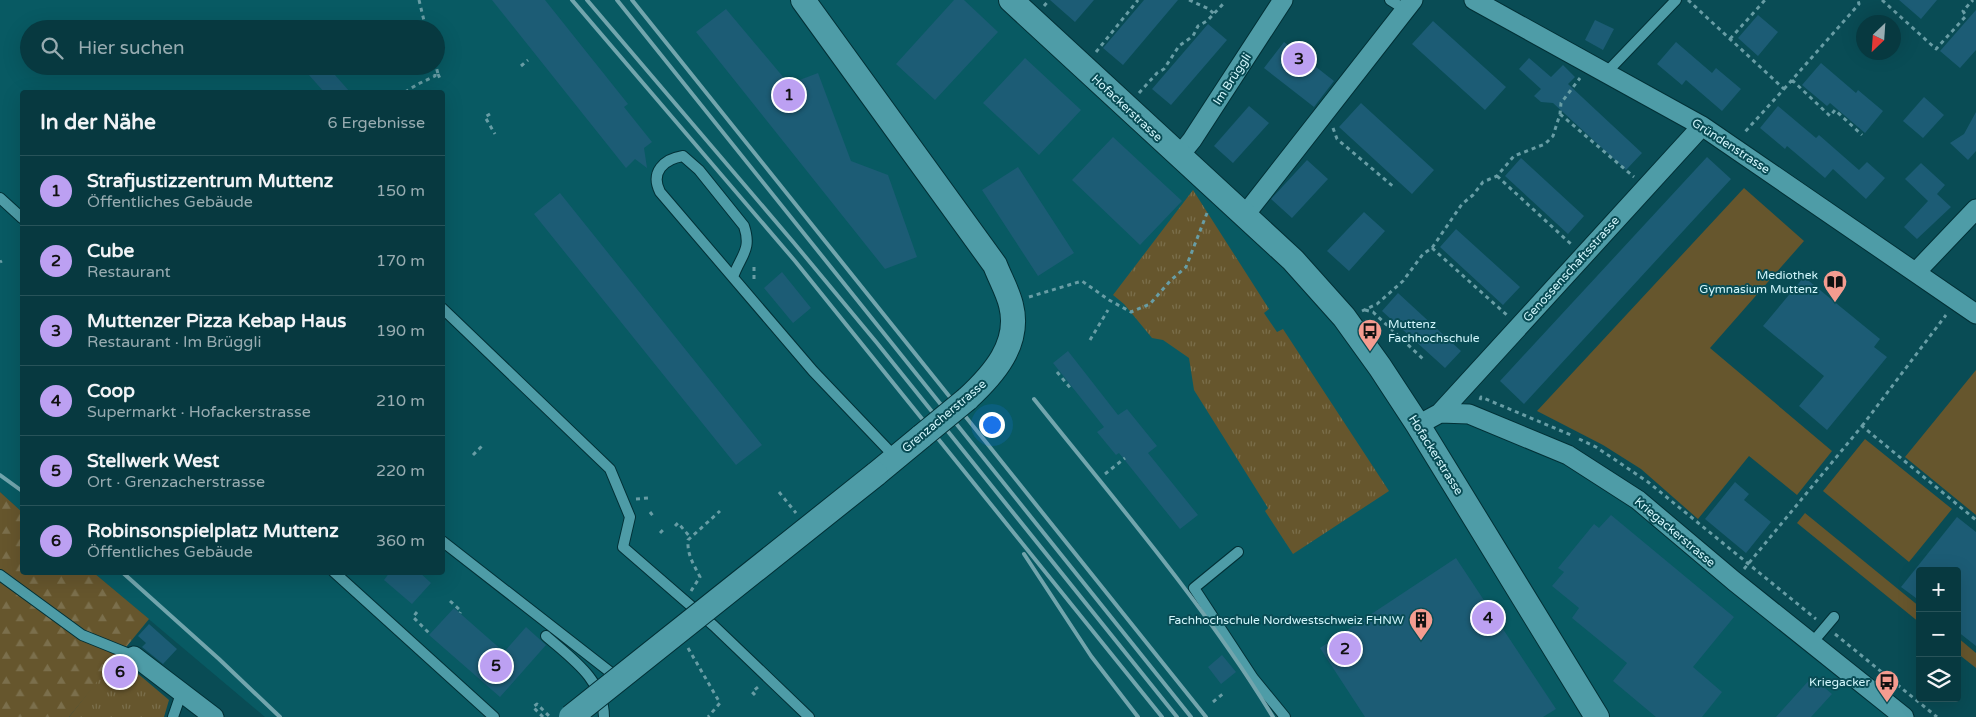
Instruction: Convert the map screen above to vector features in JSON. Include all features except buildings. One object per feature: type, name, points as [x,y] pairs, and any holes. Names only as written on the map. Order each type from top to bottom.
[{"type":"street","name":"Grenzacherstrasse","points":[[571,717],[876,474],[967,399],[988,380],[1001,362],[1010,343],[1013,318],[1011,305],[995,266],[803,0]]},
{"type":"street","name":"Hofackerstrasse","points":[[1011,0],[1292,260],[1357,317],[1380,367],[1418,425],[1597,717]]},
{"type":"street","name":"Im Brüggli","points":[[1179,156],[1192,140],[1283,0]]},
{"type":"street","name":"Gründenstrasse","points":[[1474,0],[1496,5],[1599,68],[1702,126],[1976,314]]},
{"type":"street","points":[[1244,216],[1326,111],[1403,3]]},
{"type":"street","name":"Genossenschaftsstrasse","points":[[1440,413],[1702,126]]},
{"type":"street","points":[[1916,272],[1976,209]]},
{"type":"street","points":[[1418,425],[1440,413]]},
{"type":"street","name":"Kriegackerstrasse","points":[[1440,413],[1469,414],[1568,455],[1638,500],[1734,581],[1904,717]]},
{"type":"street","points":[[134,656],[214,717]]},
{"type":"lane","points":[[1599,68],[1676,0]]},
{"type":"lane","points":[[732,277],[748,247],[748,237],[744,226],[699,170],[683,156],[675,157],[665,163],[658,172],[655,183],[660,192],[732,277],[813,372],[895,457]]},
{"type":"lane","points":[[0,198],[20,216]]},
{"type":"lane","points":[[445,311],[610,469],[630,517],[623,547],[714,626],[809,717]]},
{"type":"lane","points":[[445,543],[619,679]]},
{"type":"lane","points":[[1238,552],[1194,588],[1253,678],[1285,717]]},
{"type":"lane","points":[[0,575],[82,635],[134,656]]},
{"type":"lane","points":[[337,575],[494,717]]},
{"type":"lane","points":[[1812,643],[1834,617]]},
{"type":"lane","points":[[546,636],[584,670],[596,684],[604,710],[604,717]]},
{"type":"lane","points":[[173,717],[182,691]]},
{"type":"path","points":[[419,0],[424,20]]},
{"type":"path","points":[[1082,67],[1138,0]]},
{"type":"path","points":[[1189,0],[1214,14]]},
{"type":"path","points":[[1687,0],[1784,89]]},
{"type":"path","points":[[1730,38],[1766,0]]},
{"type":"path","points":[[1733,146],[1859,4],[1858,0]]},
{"type":"path","points":[[1882,0],[1936,49],[1966,16],[1963,11],[1973,0]]},
{"type":"path","points":[[1126,107],[1157,73],[1164,69],[1179,46],[1193,36],[1198,26],[1207,21],[1224,4]]},
{"type":"path","points":[[521,66],[528,60]]},
{"type":"path","points":[[1357,317],[1377,304],[1403,281],[1423,254],[1432,248],[1462,204],[1473,195],[1483,182],[1496,176],[1514,156],[1544,144],[1553,136],[1560,114],[1561,103],[1599,68]]},
{"type":"path","points":[[409,90],[436,75]]},
{"type":"path","points":[[438,75],[440,81]]},
{"type":"path","points":[[1792,80],[1830,116],[1834,110],[1862,135]]},
{"type":"path","points":[[1326,111],[1337,139],[1395,188]]},
{"type":"path","points":[[490,114],[485,117],[495,134]]},
{"type":"path","points":[[1560,114],[1646,187]]},
{"type":"path","points":[[1496,176],[1584,256]]},
{"type":"path","points":[[1030,297],[1082,281],[1109,300],[1131,312],[1150,304],[1170,281],[1186,267],[1207,213]]},
{"type":"path","points":[[748,247],[754,257],[753,277],[755,283]]},
{"type":"path","points":[[1432,248],[1520,326]]},
{"type":"path","points":[[1734,581],[1862,426],[1957,300]]},
{"type":"path","points":[[1090,340],[1108,310]]},
{"type":"path","points":[[1357,317],[1373,312],[1423,358]]},
{"type":"path","points":[[1058,372],[1072,390]]},
{"type":"path","points":[[1862,426],[1976,520]]},
{"type":"path","points":[[472,455],[484,444]]},
{"type":"path","points":[[1105,474],[1125,458]]},
{"type":"path","points":[[779,492],[808,528]]},
{"type":"path","points":[[634,499],[648,498]]},
{"type":"path","points":[[709,521],[720,511]]},
{"type":"path","points":[[650,512],[653,516]]},
{"type":"path","points":[[675,526],[678,523],[691,538]]},
{"type":"path","points":[[450,601],[462,611],[460,613]]},
{"type":"path","points":[[417,612],[413,617],[430,634]]},
{"type":"path","points":[[755,695],[752,692],[758,687]]},
{"type":"path","points":[[1213,702],[1225,692]]},
{"type":"path","points":[[708,717],[720,702]]},
{"type":"path","points":[[543,717],[533,707],[537,704],[550,717]]},
{"type":"shaded area","points":[[0,0],[1011,0],[1293,260],[1418,425],[1440,413],[1568,455],[1904,717],[265,717],[96,575],[445,575],[445,90],[20,90],[20,510],[0,492]]},
{"type":"green space","points":[[1744,188],[1804,241],[1710,348],[1832,451],[1797,495],[1749,456],[1698,519],[1641,469],[1603,445],[1537,411]]},
{"type":"green space","points":[[1193,190],[1269,309],[1264,313],[1277,332],[1283,329],[1389,491],[1293,554],[1265,511],[1268,508],[1194,390],[1189,358],[1163,340],[1152,338],[1124,304],[1113,295]]},
{"type":"green space","points":[[1976,370],[1976,515],[1905,457]]},
{"type":"green space","points":[[1865,439],[1952,509],[1909,562],[1823,491]]},
{"type":"green space","points":[[0,492],[20,510],[20,575],[96,575],[149,619],[69,717],[0,717]]},
{"type":"green space","points":[[1805,513],[1916,604],[1916,620],[1797,523]]},
{"type":"green space","points":[[1961,640],[1976,653],[1976,668],[1961,656]]},
{"type":"green space","points":[[117,656],[169,700],[164,717],[69,717]]},
{"type":"railway","points":[[572,0],[795,261],[1162,717]]},
{"type":"railway","points":[[587,0],[877,343],[1177,717]]},
{"type":"railway","points":[[617,0],[1191,717]]},
{"type":"railway","points":[[632,0],[1206,717]]},
{"type":"railway","points":[[1034,399],[1189,594],[1273,717]]},
{"type":"railway","points":[[0,475],[20,490]]},
{"type":"railway","points":[[1024,554],[1091,656],[1138,717]]},
{"type":"railway","points":[[125,575],[280,717]]},
{"type":"place","name":"Muttenzer Pizza Kebap Haus","points":[[1299,59]]},
{"type":"place","name":"Strafjustizzentrum Muttenz","points":[[789,95]]},
{"type":"place","name":"Mediothek Gymnasium Muttenz","points":[[1835,303]]},
{"type":"place","name":"Muttenz Fachhochschule","points":[[1370,352]]},
{"type":"place","name":"Coop","points":[[1488,618]]},
{"type":"place","name":"Fachhochschule Nordwestschweiz FHNW","points":[[1421,641]]},
{"type":"place","name":"Cube","points":[[1345,649]]},
{"type":"place","name":"Stellwerk West","points":[[496,666]]},
{"type":"place","name":"Robinsonspielplatz Muttenz","points":[[120,672]]},
{"type":"place","name":"Kriegacker","points":[[1887,703]]}]
